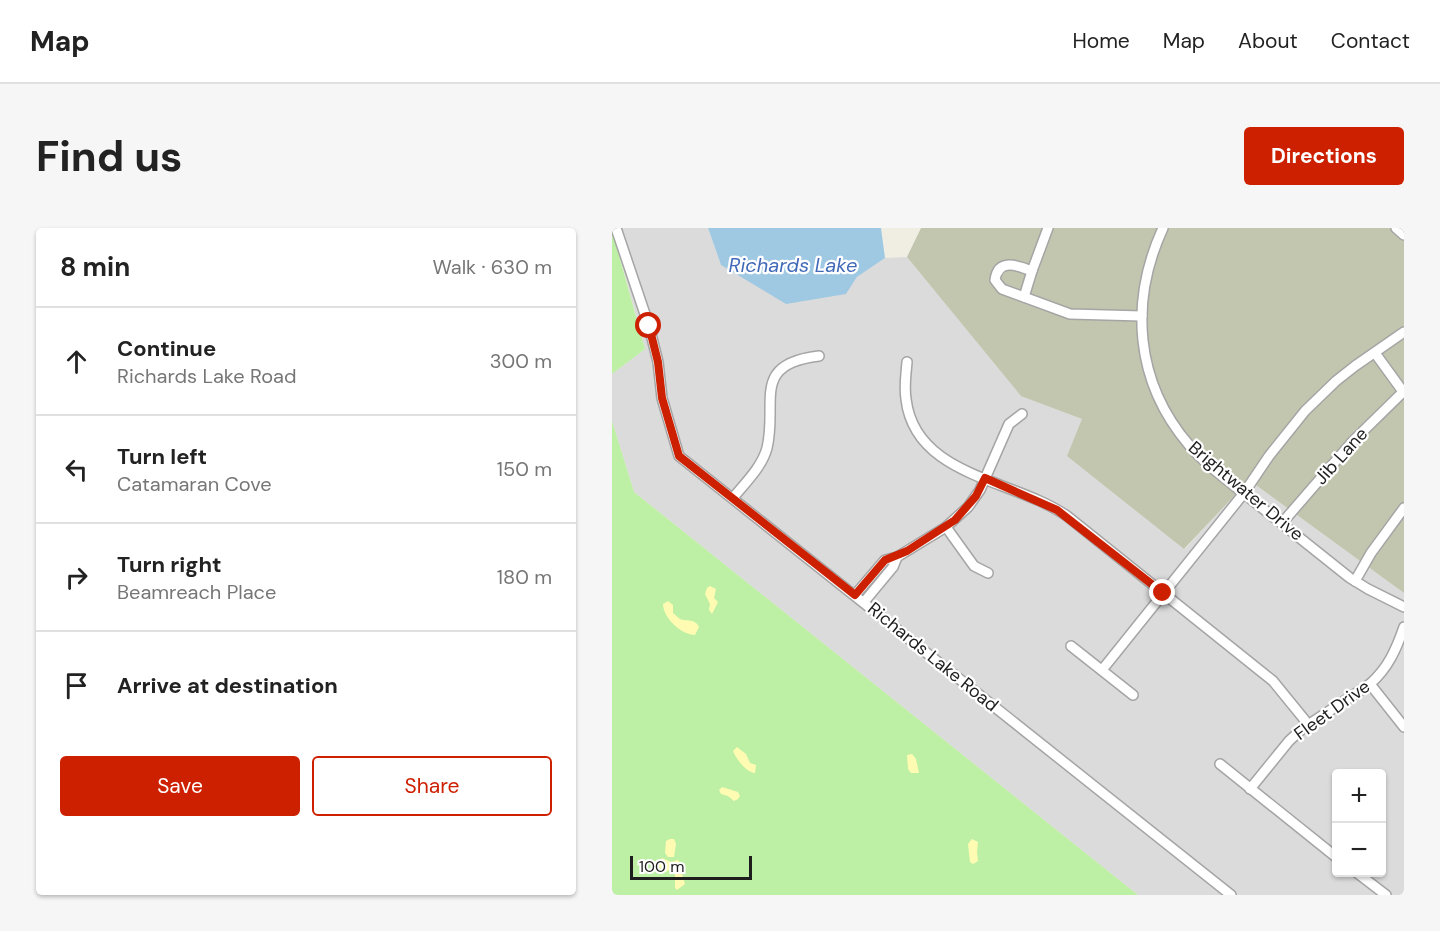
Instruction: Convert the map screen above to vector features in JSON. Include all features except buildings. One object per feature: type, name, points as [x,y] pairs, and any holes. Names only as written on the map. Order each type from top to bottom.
[{"type":"street","name":"Richards Lake Road","points":[[616,228],[649,326],[658,362],[662,398],[679,456],[1231,895]]},
{"type":"street","points":[[1024,297],[1048,228]]},
{"type":"street","name":"Brightwater Drive","points":[[1163,228],[1148,268],[1142,316],[1143,340],[1150,376],[1170,420],[1203,459],[1281,523],[1368,590],[1404,607]]},
{"type":"street","points":[[1396,228],[1404,235]]},
{"type":"street","points":[[1032,271],[1012,264],[1004,264],[999,268],[995,280],[1002,289],[1070,314],[1142,316]]},
{"type":"street","points":[[1102,670],[1244,493],[1305,411],[1336,381],[1404,332]]},
{"type":"street","points":[[1375,353],[1403,392]]},
{"type":"street","points":[[733,498],[763,458],[768,440],[769,398],[775,378],[793,360],[819,356]]},
{"type":"street","points":[[907,362],[908,412],[919,435],[928,447],[949,463],[1057,510],[1273,681],[1308,724]]},
{"type":"street","name":"Jib Lane","points":[[1281,523],[1353,441],[1403,392]]},
{"type":"street","points":[[855,595],[885,560],[897,557],[946,527],[968,507],[985,478],[1009,424],[1022,414]]},
{"type":"street","points":[[1355,581],[1371,553],[1404,508]]},
{"type":"street","points":[[946,527],[974,566],[988,573]]},
{"type":"street","points":[[864,602],[893,567],[897,557]]},
{"type":"street","name":"Fleet Drive","points":[[1250,789],[1288,741],[1308,724],[1370,684],[1388,665],[1404,627]]},
{"type":"street","points":[[1071,646],[1133,695]]},
{"type":"street","points":[[1370,684],[1404,727]]},
{"type":"street","points":[[1220,764],[1332,854]]},
{"type":"street","points":[[1361,877],[1386,895]]},
{"type":"shaded area","points":[[612,228],[708,228],[721,265],[846,294],[857,277],[885,258],[907,257],[1021,395],[1082,419],[1185,549],[1248,479],[1404,593],[1404,895],[1138,895],[634,492],[612,421],[612,374],[645,349]]},
{"type":"shaded area","points":[[921,228],[1404,228],[1404,593],[1249,480],[1184,549],[1067,456],[1082,419],[1021,396],[907,257]]},
{"type":"green space","points":[[612,230],[645,349],[612,374]]},
{"type":"green space","points":[[612,421],[634,492],[1138,895],[612,895]]},
{"type":"sand","points":[[710,586],[716,589],[714,598],[718,602],[712,614],[705,594]]},
{"type":"sand","points":[[668,601],[673,605],[673,613],[680,619],[697,624],[699,627],[695,635],[679,629],[666,615],[663,604]]},
{"type":"sand","points":[[737,747],[746,754],[750,763],[756,765],[755,773],[745,768],[737,758],[733,751]]},
{"type":"sand","points":[[912,754],[916,759],[919,773],[911,773],[908,769],[907,755]]},
{"type":"sand","points":[[722,787],[738,792],[740,796],[734,801],[721,794],[719,790]]},
{"type":"sand","points":[[674,839],[676,844],[674,857],[668,857],[665,853],[666,841]]},
{"type":"sand","points":[[972,839],[978,842],[978,861],[973,864],[970,862],[968,844]]},
{"type":"sand","points":[[662,858],[671,862],[678,860],[681,864],[685,884],[677,890],[675,872],[669,870],[666,872],[658,866]]},
{"type":"water","name":"Richards Lake","points":[[708,228],[881,228],[885,258],[857,277],[846,294],[786,304],[721,265]]},
{"type":"route","points":[[649,326],[658,362],[662,398],[679,456],[855,595],[885,560],[897,557],[955,520],[976,496],[985,478],[1043,502],[1067,516],[1163,593]]}]
